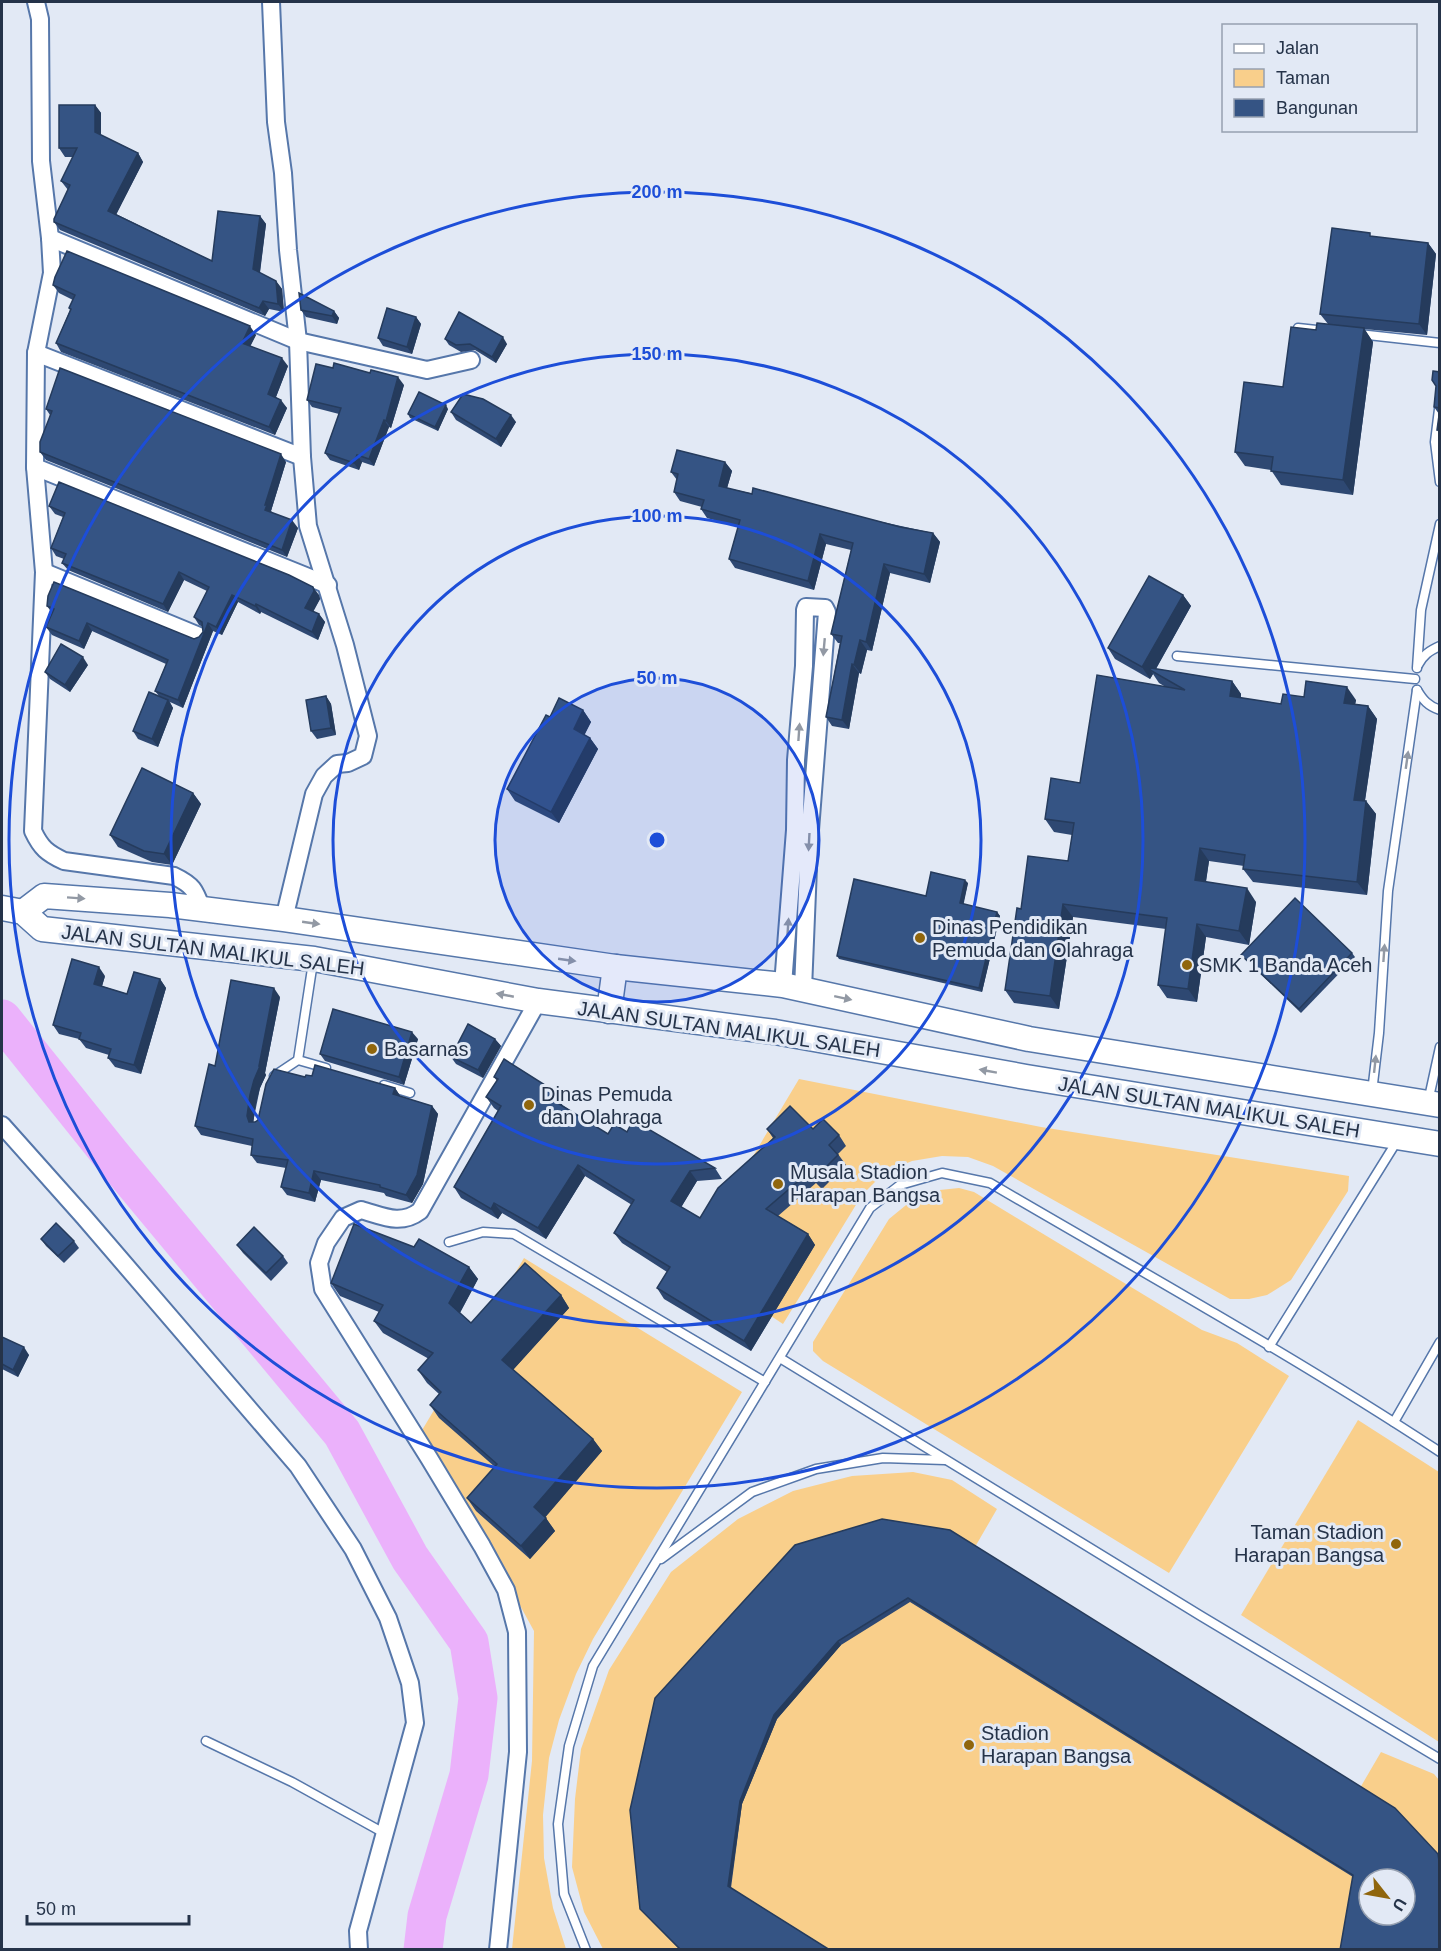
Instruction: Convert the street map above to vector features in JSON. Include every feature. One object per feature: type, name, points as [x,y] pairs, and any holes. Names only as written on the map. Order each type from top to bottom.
[{"type":"main road","name":"JALAN SULTAN MALIKUL SALEH","points":[[11,910],[44,896],[170,904],[615,967],[793,987],[1029,1039],[1434,1104]]},
{"type":"main road","name":"JALAN SULTAN MALIKUL SALEH","points":[[11,910],[42,928],[314,959],[538,1001],[775,1032],[1026,1077],[1440,1144]]},
{"type":"main road","points":[[609,1011],[615,967]]},
{"type":"main road","points":[[1026,1077],[1029,1039]]},
{"type":"street","points":[[36,2],[40,19],[41,161],[52,273],[36,354],[35,467],[44,572],[33,831],[39,845],[51,855],[64,861],[174,876],[187,882],[195,890],[202,909]]},
{"type":"street","points":[[271,2],[276,122],[284,173],[288,250],[298,341],[302,457],[308,526],[328,585],[368,736],[363,756],[348,763],[337,764],[324,776],[314,794],[284,919]]},
{"type":"street","points":[[50,238],[298,341],[427,370],[471,360]]},
{"type":"street","points":[[36,354],[302,457]]},
{"type":"street","points":[[35,467],[328,585]]},
{"type":"street","points":[[44,572],[199,636]]},
{"type":"street","points":[[806,607],[822,607],[827,612],[809,843],[793,987],[796,760],[804,666],[805,610],[806,607]]},
{"type":"street","points":[[498,1950],[518,1752],[518,1632],[506,1590],[429,1458],[323,1289],[319,1263],[326,1242],[343,1218],[361,1210],[399,1220],[411,1218],[420,1211],[538,1001]]},
{"type":"street","points":[[2,1125],[298,1466],[353,1549],[388,1618],[410,1683],[415,1723],[358,1931],[359,1950]]},
{"type":"lane","points":[[1298,328],[1334,332]]},
{"type":"lane","points":[[1345,333],[1440,343]]},
{"type":"lane","points":[[1440,401],[1435,442],[1440,482]]},
{"type":"lane","points":[[1372,1095],[1379,1033],[1388,891],[1417,690],[1415,679],[1421,610],[1440,524]]},
{"type":"lane","points":[[1417,668],[1422,658],[1440,646]]},
{"type":"lane","points":[[1177,656],[1415,679]]},
{"type":"lane","points":[[1417,690],[1431,706],[1440,710]]},
{"type":"lane","points":[[267,1087],[276,1074],[297,1060],[314,959]]},
{"type":"lane","points":[[1434,1104],[1440,1047]]},
{"type":"lane","points":[[297,1060],[331,1070]]},
{"type":"lane","points":[[376,1083],[410,1093]]},
{"type":"lane","points":[[1269,1347],[1399,1138]]},
{"type":"lane","points":[[586,1950],[564,1894],[558,1824],[569,1746],[593,1666],[870,1208],[900,1185],[942,1173],[990,1183],[1269,1347],[1440,1452]]},
{"type":"lane","points":[[449,1242],[483,1232],[514,1234],[765,1382]]},
{"type":"lane","points":[[1394,1422],[1440,1342]]},
{"type":"lane","points":[[780,1358],[1440,1759]]},
{"type":"lane","points":[[656,1563],[752,1492],[816,1468],[883,1458],[945,1460]]},
{"type":"lane","points":[[206,1741],[292,1782],[384,1833]]},
{"type":"green space","points":[[799,1079],[1041,1127],[1349,1176],[1348,1191],[1291,1280],[1267,1295],[1249,1299],[1230,1299],[993,1166],[968,1157],[942,1156],[912,1161],[884,1173],[862,1195],[783,1324],[690,1262]]},
{"type":"green space","points":[[959,1188],[974,1192],[1202,1330],[1237,1343],[1289,1376],[1169,1573],[823,1361],[813,1351],[813,1342],[889,1219],[911,1201],[930,1191]]},
{"type":"green space","points":[[524,1258],[742,1392],[593,1639],[576,1674],[559,1720],[549,1758],[543,1815],[544,1858],[553,1908],[566,1949],[512,1949],[532,1761],[534,1631],[471,1516],[421,1432]]},
{"type":"green space","points":[[1358,1420],[1439,1472],[1439,1742],[1241,1615]]},
{"type":"green space","name":"Stadion Harapan Bangsa","points":[[913,1472],[952,1480],[997,1509],[975,1547],[1360,1788],[1381,1752],[1434,1774],[1439,1780],[1439,1949],[603,1949],[584,1912],[572,1867],[575,1799],[581,1749],[609,1670],[671,1572],[738,1519],[793,1491],[852,1476]]},
{"type":"building","points":[[59,105],[95,105],[95,132],[138,153],[108,211],[212,261],[218,211],[260,216],[253,269],[276,281],[278,304],[263,301],[259,308],[54,222],[70,185],[61,181],[77,148],[59,148]]},
{"type":"building","points":[[1332,228],[1370,233],[1370,236],[1428,243],[1419,324],[1320,314]]},
{"type":"building","points":[[67,251],[250,326],[242,343],[282,358],[268,394],[281,400],[269,427],[56,343],[75,295],[53,285]]},
{"type":"building","points":[[299,293],[334,311],[332,316],[301,310]]},
{"type":"building","points":[[387,308],[416,317],[407,347],[378,338]]},
{"type":"building","points":[[459,312],[503,337],[492,357],[470,344],[456,345],[445,339]]},
{"type":"building","points":[[1317,323],[1364,328],[1343,480],[1271,471],[1273,457],[1235,452],[1244,382],[1283,387],[1291,327],[1316,330]]},
{"type":"building","points":[[334,363],[370,373],[371,370],[398,377],[386,421],[384,420],[369,459],[357,455],[354,463],[325,453],[341,408],[307,400],[316,364],[333,368]]},
{"type":"building","points":[[60,368],[281,454],[265,510],[292,520],[282,550],[40,452],[40,442],[52,411],[46,409]]},
{"type":"building","points":[[1433,371],[1440,372],[1440,408],[1434,407],[1436,386],[1432,380]]},
{"type":"building","points":[[419,392],[446,405],[435,427],[408,414]]},
{"type":"building","points":[[463,394],[483,399],[511,415],[496,439],[451,412]]},
{"type":"building","points":[[1440,408],[1440,430],[1437,430]]},
{"type":"building","points":[[677,450],[725,462],[719,486],[752,494],[753,488],[900,527],[933,533],[924,574],[884,564],[866,642],[860,640],[854,665],[852,664],[842,720],[826,717],[842,636],[831,634],[853,543],[820,534],[808,581],[729,559],[740,520],[701,509],[704,500],[674,492],[678,474],[671,472]]},
{"type":"building","points":[[59,482],[289,575],[313,587],[314,591],[305,608],[319,614],[312,632],[256,604],[255,606],[232,595],[216,627],[208,623],[178,700],[155,691],[168,660],[87,623],[79,641],[46,627],[54,609],[47,606],[48,596],[54,582],[194,639],[203,632],[202,622],[194,617],[209,587],[179,572],[163,604],[62,563],[66,554],[51,548],[65,513],[49,506]]},
{"type":"building","points":[[1149,576],[1183,595],[1142,667],[1108,648]]},
{"type":"building","points":[[61,644],[83,657],[65,685],[45,672]]},
{"type":"building","points":[[1151,668],[1232,681],[1230,696],[1281,704],[1283,694],[1304,697],[1306,681],[1347,687],[1344,703],[1368,706],[1354,800],[1366,801],[1357,882],[1243,869],[1245,855],[1200,848],[1195,880],[1247,888],[1239,931],[1197,924],[1188,989],[1158,985],[1167,918],[1063,904],[1050,996],[1005,990],[1017,908],[1021,909],[1028,856],[1068,861],[1074,823],[1045,819],[1051,778],[1080,783],[1097,675],[1185,690],[1150,670]]},
{"type":"building","points":[[149,692],[168,700],[152,739],[133,731]]},
{"type":"building","points":[[326,696],[331,728],[311,731],[306,700]]},
{"type":"building","points":[[559,698],[583,710],[574,729],[590,738],[551,812],[507,789],[546,715],[550,717]]},
{"type":"building","points":[[142,768],[193,793],[164,854],[144,851],[110,835]]},
{"type":"building","name":"Dinas Pendidikan Pemuda dan Olahraga","points":[[931,872],[965,880],[960,903],[997,912],[979,988],[837,956],[854,879],[926,896]]},
{"type":"building","points":[[1295,898],[1352,953],[1299,1009],[1241,955]]},
{"type":"building","points":[[72,959],[99,967],[94,984],[127,994],[134,972],[160,979],[134,1065],[108,1058],[111,1049],[79,1039],[81,1033],[53,1025]]},
{"type":"building","points":[[231,980],[274,988],[260,1066],[250,1095],[247,1116],[249,1122],[258,1120],[266,1084],[274,1069],[305,1077],[306,1075],[312,1076],[315,1065],[395,1088],[393,1094],[432,1106],[417,1175],[406,1195],[380,1187],[380,1185],[314,1171],[309,1193],[281,1187],[288,1160],[251,1155],[253,1139],[195,1126],[209,1064],[215,1066]]},
{"type":"building","name":"Basarnas","points":[[333,1009],[412,1032],[399,1077],[320,1054]]},
{"type":"building","points":[[468,1024],[495,1039],[478,1070],[451,1057]]},
{"type":"building","points":[[504,1059],[556,1092],[551,1099],[608,1134],[614,1124],[627,1132],[633,1120],[715,1168],[690,1171],[671,1201],[700,1218],[718,1188],[775,1137],[767,1129],[790,1106],[813,1129],[823,1119],[839,1135],[829,1145],[838,1155],[815,1178],[809,1172],[766,1209],[808,1234],[744,1341],[657,1288],[670,1267],[614,1233],[634,1200],[578,1165],[538,1228],[494,1203],[491,1209],[454,1187],[501,1106],[486,1097],[498,1079],[494,1077]]},
{"type":"building","points":[[56,1223],[74,1241],[58,1256],[41,1239]]},
{"type":"building","points":[[354,1224],[414,1247],[419,1239],[469,1267],[449,1303],[471,1323],[525,1263],[561,1295],[502,1360],[593,1439],[534,1507],[546,1518],[521,1546],[467,1498],[497,1464],[430,1405],[441,1392],[418,1370],[433,1353],[374,1321],[383,1305],[331,1283]]},
{"type":"building","points":[[254,1227],[283,1256],[266,1273],[237,1245]]},
{"type":"building","points":[[2,1337],[24,1347],[13,1370],[2,1364]]},
{"type":"building","points":[[882,1519],[950,1530],[1395,1808],[1438,1854],[1440,1950],[1340,1950],[1353,1875],[908,1598],[838,1641],[774,1715],[740,1801],[728,1886],[830,1950],[681,1950],[640,1909],[630,1810],[655,1698],[795,1545]]},
{"type":"waterway","points":[[2,1019],[111,1155],[342,1433],[410,1558],[469,1642],[478,1698],[469,1775],[427,1916],[423,1950]]},
{"type":"place","name":"Dinas Pendidikan Pemuda dan Olahraga","points":[[920,938]]},
{"type":"place","name":"SMK 1 Banda Aceh","points":[[1187,965]]},
{"type":"place","name":"Basarnas","points":[[372,1049]]},
{"type":"place","name":"Dinas Pemuda dan Olahraga","points":[[529,1105]]},
{"type":"place","name":"Musala Stadion Harapan Bangsa","points":[[778,1184]]},
{"type":"place","name":"Taman Stadion Harapan Bangsa","points":[[1396,1544]]},
{"type":"place","name":"Stadion Harapan Bangsa","points":[[969,1745]]}]
